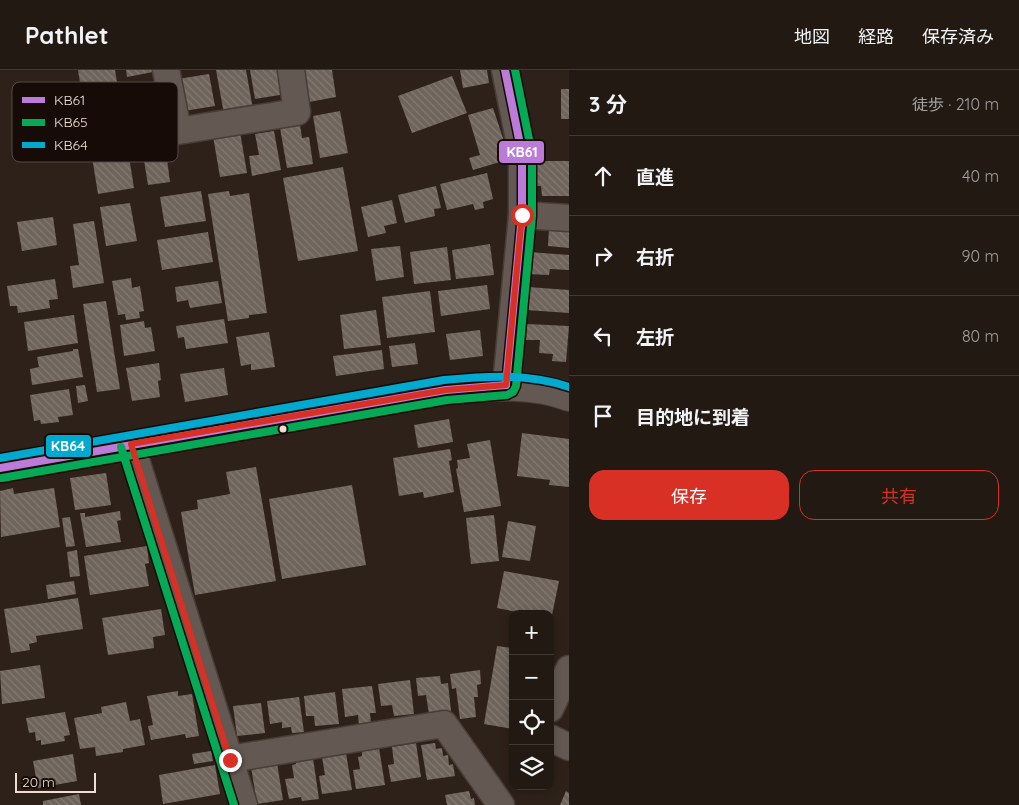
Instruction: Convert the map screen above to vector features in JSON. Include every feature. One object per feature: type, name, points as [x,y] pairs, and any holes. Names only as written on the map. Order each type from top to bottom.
[{"type":"street","points":[[178,131],[297,112],[291,70]]},
{"type":"street","points":[[505,70],[522,154],[522,215],[506,385]]},
{"type":"street","points":[[522,215],[569,218]]},
{"type":"street","points":[[0,468],[446,390],[506,385],[559,393],[569,397]]},
{"type":"street","points":[[131,444],[244,805]]},
{"type":"street","points":[[554,701],[569,669]]},
{"type":"street","points":[[230,760],[444,724],[501,805]]},
{"type":"street","points":[[554,740],[569,748]]},
{"type":"street","points":[[505,805],[512,790]]},
{"type":"building","points":[[78,70],[115,70],[117,82],[80,82]]},
{"type":"building","points":[[126,70],[153,70],[153,72],[127,77]]},
{"type":"building","points":[[216,70],[246,70],[253,109],[224,114]]},
{"type":"building","points":[[250,70],[282,70],[286,94],[255,99]]},
{"type":"building","points":[[304,70],[332,70],[336,97],[309,102]]},
{"type":"building","points":[[460,70],[487,70],[489,83],[463,88]]},
{"type":"building","points":[[209,74],[215,106],[184,111],[178,79]]},
{"type":"building","points":[[452,76],[467,113],[412,133],[398,96]]},
{"type":"building","points":[[561,89],[569,89],[569,119],[561,119]]},
{"type":"building","points":[[493,108],[510,159],[473,170],[469,158],[480,155],[468,115]]},
{"type":"building","points":[[340,111],[348,153],[320,158],[313,116]]},
{"type":"building","points":[[300,125],[302,138],[309,137],[313,164],[287,168],[280,128]]},
{"type":"building","points":[[274,131],[281,170],[252,176],[249,156],[259,155],[255,134]]},
{"type":"building","points":[[240,132],[247,173],[220,177],[213,136]]},
{"type":"building","points":[[535,161],[569,161],[569,196],[542,196],[541,186],[535,186]]},
{"type":"building","points":[[93,162],[130,162],[134,188],[98,194]]},
{"type":"building","points":[[144,162],[167,162],[170,182],[148,185]]},
{"type":"building","points":[[343,167],[358,251],[298,261],[283,178]]},
{"type":"building","points":[[487,173],[493,199],[483,202],[484,208],[475,210],[473,204],[447,210],[440,184]]},
{"type":"building","points":[[436,186],[441,208],[434,209],[435,216],[405,223],[398,195]]},
{"type":"building","points":[[201,191],[206,221],[165,227],[160,197]]},
{"type":"building","points":[[229,191],[230,196],[249,193],[267,313],[249,315],[249,318],[228,321],[208,194]]},
{"type":"building","points":[[392,200],[397,223],[384,226],[386,233],[368,237],[361,207]]},
{"type":"building","points":[[130,203],[137,241],[106,246],[100,207]]},
{"type":"building","points":[[53,217],[57,245],[22,251],[17,222]]},
{"type":"building","points":[[94,221],[104,283],[73,288],[70,266],[79,265],[73,224]]},
{"type":"building","points":[[549,228],[569,229],[569,248],[548,246]]},
{"type":"building","points":[[208,232],[213,262],[162,270],[157,240]]},
{"type":"building","points":[[490,244],[494,275],[456,279],[452,250]]},
{"type":"building","points":[[400,246],[404,277],[376,281],[371,249]]},
{"type":"building","points":[[447,247],[451,280],[414,284],[410,252]]},
{"type":"building","points":[[529,252],[569,255],[569,270],[550,269],[549,275],[528,274]]},
{"type":"building","points":[[131,278],[132,288],[140,286],[144,311],[139,312],[140,318],[126,320],[125,314],[118,315],[112,281]]},
{"type":"building","points":[[55,279],[58,299],[49,300],[50,308],[18,313],[17,306],[10,306],[7,286]]},
{"type":"building","points":[[218,281],[222,303],[190,308],[188,300],[177,302],[175,287]]},
{"type":"building","points":[[487,285],[490,309],[441,316],[438,291]]},
{"type":"building","points":[[528,287],[569,290],[569,313],[526,310]]},
{"type":"building","points":[[430,291],[435,332],[387,338],[382,297]]},
{"type":"building","points":[[106,301],[120,389],[97,392],[83,304]]},
{"type":"building","points":[[376,310],[381,345],[344,349],[340,315]]},
{"type":"building","points":[[74,315],[78,343],[28,351],[24,322]]},
{"type":"building","points":[[224,319],[228,343],[186,349],[184,337],[178,338],[176,326]]},
{"type":"building","points":[[144,321],[145,328],[151,327],[155,351],[124,356],[120,325]]},
{"type":"building","points":[[527,324],[569,326],[566,362],[552,361],[553,354],[539,353],[540,340],[526,340]]},
{"type":"building","points":[[480,330],[483,356],[450,360],[446,334]]},
{"type":"building","points":[[269,332],[275,367],[251,370],[251,364],[241,366],[236,337]]},
{"type":"building","points":[[415,343],[418,364],[392,367],[389,346]]},
{"type":"building","points":[[73,349],[78,349],[83,377],[32,385],[30,369],[39,367],[37,357],[73,351]]},
{"type":"building","points":[[382,350],[384,369],[336,376],[333,356]]},
{"type":"building","points":[[159,363],[161,380],[158,381],[160,397],[132,401],[126,368]]},
{"type":"building","points":[[224,368],[228,395],[185,402],[180,374]]},
{"type":"building","points":[[85,385],[88,401],[78,403],[76,386]]},
{"type":"building","points":[[69,389],[73,415],[58,417],[59,422],[41,424],[40,420],[34,421],[30,395]]},
{"type":"building","points":[[449,419],[453,442],[418,448],[414,425]]},
{"type":"building","points":[[522,433],[569,439],[569,487],[549,485],[550,480],[517,476]]},
{"type":"building","points":[[490,440],[501,506],[464,512],[456,469],[458,468],[457,460],[470,458],[467,444]]},
{"type":"building","points":[[450,449],[452,460],[449,461],[454,492],[424,498],[423,492],[399,496],[393,458]]},
{"type":"building","points":[[256,467],[276,581],[195,595],[181,512],[198,509],[197,500],[230,494],[226,472]]},
{"type":"building","points":[[106,473],[111,505],[75,510],[70,478]]},
{"type":"building","points":[[352,485],[366,565],[282,579],[269,499]]},
{"type":"building","points":[[13,488],[14,494],[54,488],[60,527],[1,537],[0,491]]},
{"type":"building","points":[[120,511],[121,520],[117,521],[121,542],[86,547],[80,513],[85,513],[85,517]]},
{"type":"building","points":[[494,515],[499,561],[471,564],[466,518]]},
{"type":"building","points":[[70,517],[75,546],[66,547],[62,518]]},
{"type":"building","points":[[508,521],[536,526],[530,561],[502,557]]},
{"type":"building","points":[[147,546],[149,563],[145,564],[149,586],[90,595],[84,556]]},
{"type":"building","points":[[77,550],[80,576],[70,577],[67,552]]},
{"type":"building","points":[[504,571],[559,581],[553,610],[509,610],[497,608]]},
{"type":"building","points":[[74,581],[76,594],[48,599],[46,585]]},
{"type":"building","points":[[78,598],[83,629],[36,636],[37,642],[29,644],[30,650],[11,653],[4,609]]},
{"type":"building","points":[[161,609],[165,635],[153,637],[154,648],[108,655],[102,618]]},
{"type":"building","points":[[497,646],[509,648],[509,728],[484,724]]},
{"type":"building","points":[[40,665],[45,698],[2,704],[0,671]]},
{"type":"building","points":[[480,670],[481,684],[477,685],[478,697],[474,697],[476,717],[460,719],[456,688],[452,689],[450,674]]},
{"type":"building","points":[[440,676],[441,684],[448,683],[451,711],[429,714],[426,695],[418,696],[416,678]]},
{"type":"building","points":[[410,680],[414,714],[394,716],[392,705],[381,706],[378,684]]},
{"type":"building","points":[[372,686],[376,713],[370,713],[371,724],[359,725],[358,715],[345,717],[342,689]]},
{"type":"building","points":[[178,691],[178,696],[192,694],[199,736],[186,738],[185,734],[151,740],[148,726],[153,725],[147,696]]},
{"type":"building","points":[[335,692],[339,724],[315,726],[314,716],[306,716],[304,696]]},
{"type":"building","points":[[299,697],[304,732],[292,733],[291,727],[282,728],[282,722],[270,724],[267,701]]},
{"type":"building","points":[[126,702],[130,721],[140,719],[145,745],[123,749],[123,752],[96,756],[95,747],[80,749],[74,718],[102,713],[101,707]]},
{"type":"building","points":[[261,703],[265,733],[237,736],[233,706]]},
{"type":"building","points":[[65,712],[70,735],[64,736],[65,741],[41,745],[41,740],[36,741],[35,732],[29,733],[26,718]]},
{"type":"building","points":[[416,743],[421,777],[391,782],[388,765],[394,764],[392,747]]},
{"type":"building","points":[[435,743],[436,749],[442,748],[443,756],[448,755],[449,765],[453,764],[455,776],[427,780],[421,745]]},
{"type":"building","points":[[379,748],[385,785],[356,789],[353,770],[360,769],[358,757],[362,756],[362,751]]},
{"type":"building","points":[[211,751],[213,761],[194,764],[192,754]]},
{"type":"building","points":[[346,753],[352,790],[322,794],[319,776],[325,775],[322,757]]},
{"type":"building","points":[[73,754],[77,781],[38,788],[33,761]]},
{"type":"building","points":[[313,758],[319,799],[302,801],[301,797],[289,799],[285,779],[294,778],[292,765],[296,764],[296,761]]},
{"type":"building","points":[[277,763],[283,800],[257,804],[251,767]]},
{"type":"building","points":[[215,765],[220,794],[163,804],[159,775]]},
{"type":"building","points":[[469,791],[471,799],[474,798],[475,805],[447,805],[445,795]]},
{"type":"building","points":[[566,791],[569,793],[569,805],[560,805]]},
{"type":"building","points":[[79,794],[81,805],[43,805],[43,801]]},
{"type":"transit line","name":"KB61","points":[[505,70],[522,154],[522,215],[506,385]]},
{"type":"transit line","name":"KB65","points":[[2,478],[447,400],[507,395],[513,392],[516,386],[532,216],[532,154],[515,70]]},
{"type":"transit line","name":"KB64","points":[[0,458],[444,380],[475,377],[507,377],[538,379],[569,387]]},
{"type":"transit line","name":"KB61","points":[[0,468],[446,390],[506,385]]},
{"type":"transit line","name":"KB65","points":[[121,447],[234,805]]},
{"type":"route","points":[[230,760],[131,444],[446,390],[506,385],[522,215]]}]
